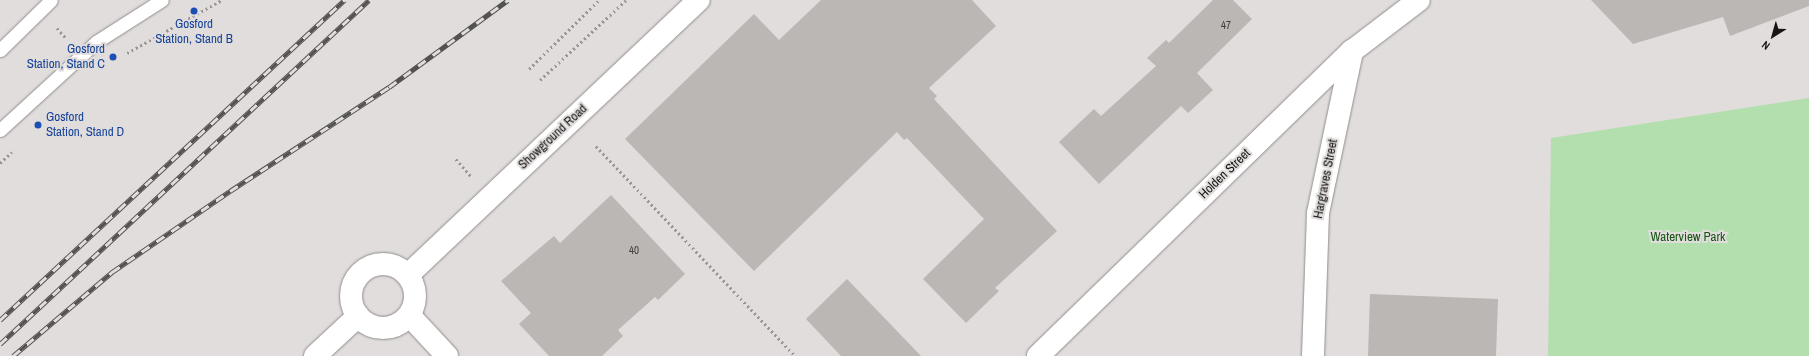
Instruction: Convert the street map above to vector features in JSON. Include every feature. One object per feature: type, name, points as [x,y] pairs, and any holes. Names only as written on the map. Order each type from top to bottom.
[{"type":"street","name":"Showground Road","points":[[408,275],[699,0]]},
{"type":"street","name":"Holden Street","points":[[1038,356],[1352,51],[1419,0]]},
{"type":"street","name":"Hargraves Street","points":[[1313,356],[1318,213],[1352,51]]},
{"type":"street","points":[[378,264],[389,264],[408,275],[414,284],[415,295],[409,315],[402,322],[383,328],[365,322],[358,316],[352,306],[351,295],[353,284],[363,271],[378,264]]},
{"type":"street","points":[[409,315],[448,356]]},
{"type":"street","points":[[315,356],[358,316]]},
{"type":"lane","points":[[0,50],[51,0]]},
{"type":"lane","points":[[0,130],[96,42],[162,0]]},
{"type":"path","points":[[124,55],[222,0]]},
{"type":"path","points":[[529,69],[599,0]]},
{"type":"path","points":[[540,80],[626,0]]},
{"type":"path","points":[[54,25],[67,39]]},
{"type":"path","points":[[596,146],[795,356]]},
{"type":"path","points":[[0,163],[17,147]]},
{"type":"path","points":[[456,159],[471,176]]},
{"type":"green space","name":"Waterview Park","points":[[1809,98],[1809,356],[1548,356],[1551,138]]},
{"type":"building","points":[[821,0],[972,0],[996,26],[929,88],[937,96],[934,99],[1057,231],[995,288],[999,291],[966,323],[923,279],[984,219],[907,138],[904,140],[897,132],[754,271],[625,139],[754,14],[779,40]]},
{"type":"building","points":[[1213,0],[1233,0],[1252,19],[1197,73],[1213,90],[1188,113],[1181,106],[1099,184],[1059,142],[1094,109],[1101,116],[1156,66],[1147,58],[1166,40],[1169,43]]},
{"type":"building","points":[[1591,0],[1809,0],[1809,6],[1730,36],[1723,17],[1633,44]]},
{"type":"building","points":[[611,195],[685,274],[658,300],[655,297],[618,330],[623,336],[602,356],[549,356],[519,324],[531,313],[501,281],[554,236],[560,243]]},
{"type":"building","points":[[847,279],[921,356],[841,356],[806,319]]},
{"type":"building","points":[[1370,294],[1498,299],[1496,356],[1368,356]]},
{"type":"railway","points":[[0,320],[344,0]]},
{"type":"railway","points":[[0,344],[369,0]]},
{"type":"railway","points":[[13,356],[112,272],[230,191],[389,87],[508,0]]},
{"type":"place","name":"Gosford Station, Stand B","points":[[194,11]]},
{"type":"place","name":"Gosford Station, Stand C","points":[[113,57]]},
{"type":"place","name":"Gosford Station, Stand D","points":[[38,125]]}]
